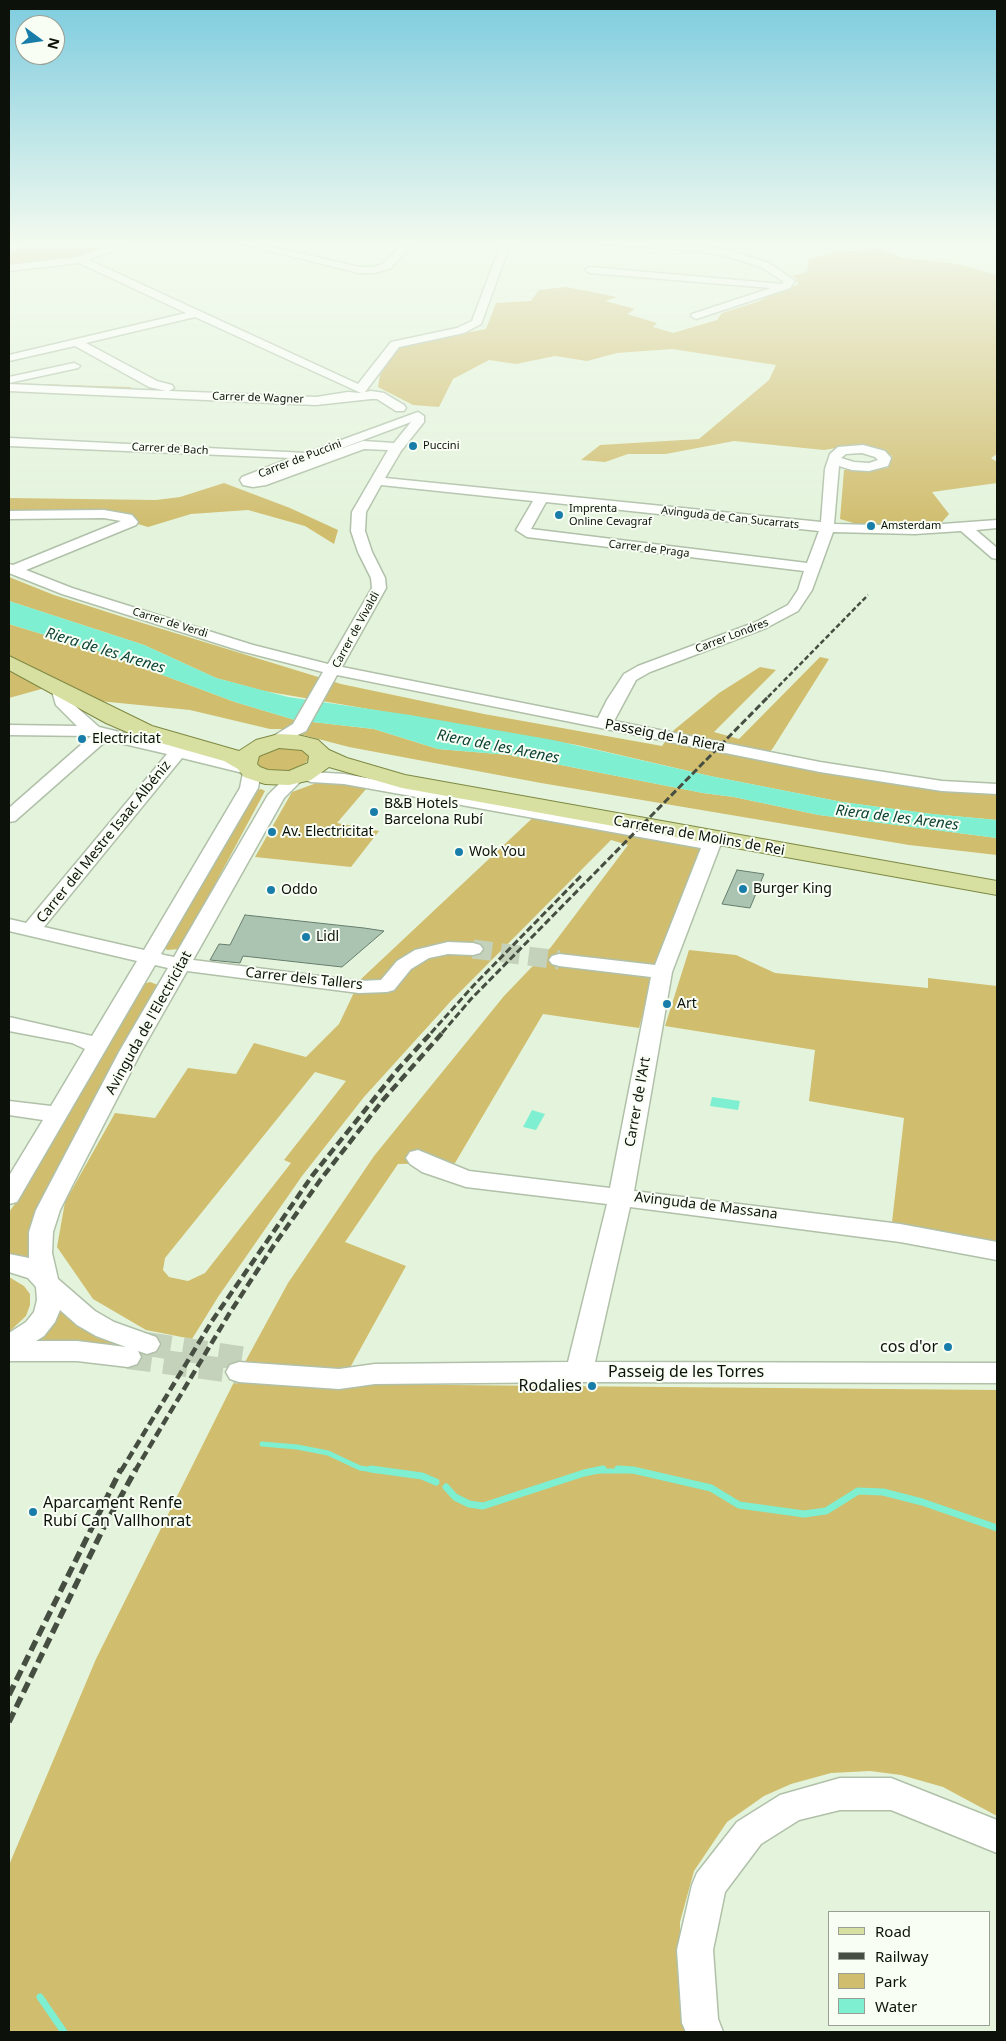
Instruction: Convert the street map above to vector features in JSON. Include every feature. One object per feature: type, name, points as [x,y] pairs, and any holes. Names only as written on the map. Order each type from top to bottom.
[{"type":"main road","name":"Carretera de Molins de Rei","points":[[9,662],[114,718],[179,747],[243,764],[273,778],[346,776],[402,781]]},
{"type":"main road","name":"Carretera de Molins de Rei","points":[[179,747],[268,743],[309,737],[358,770],[402,781],[713,841],[997,888]]},
{"type":"main road","name":"Carretera de Molins de Rei","points":[[303,778],[320,763],[309,737]]},
{"type":"main road","points":[[243,764],[249,753],[268,743]]},
{"type":"street","points":[[9,358],[101,336]]},
{"type":"street","points":[[244,336],[418,416],[418,422],[397,448],[359,512]]},
{"type":"street","points":[[361,390],[386,352],[395,344],[434,336]]},
{"type":"street","points":[[76,342],[166,391]]},
{"type":"street","points":[[9,381],[74,366]]},
{"type":"street","points":[[339,380],[356,380],[361,390]]},
{"type":"street","name":"Carrer de Wagner","points":[[9,381],[325,401],[361,390]]},
{"type":"street","name":"Carrer de Wagner","points":[[9,388],[146,390]]},
{"type":"street","name":"Carrer de Puccini","points":[[397,448],[362,445],[261,482],[248,482],[247,480],[418,416]]},
{"type":"street","name":"Carrer de Bach","points":[[9,442],[332,457]]},
{"type":"street","name":"Avinguda de Can Sucarrats","points":[[397,448],[398,458],[406,468],[429,482],[463,490]]},
{"type":"street","name":"Carrer Londres","points":[[604,724],[615,700],[630,677],[644,669],[761,625],[793,608],[805,590],[827,528],[832,469],[836,460]]},
{"type":"street","name":"Avinguda de Can Sucarrats","points":[[377,481],[827,528],[893,531],[997,524]]},
{"type":"street","name":"Avinguda de Can Sucarrats","points":[[359,512],[375,501],[389,496],[428,489],[463,490]]},
{"type":"street","name":"Carrer de Praga","points":[[542,498],[524,530],[527,533],[813,568]]},
{"type":"street","name":"Carrer de Vivaldi","points":[[309,737],[331,674],[379,588],[378,578],[364,552],[358,531],[359,512]]},
{"type":"street","points":[[9,515],[104,514],[127,518],[131,522],[128,525],[11,569]]},
{"type":"street","points":[[965,527],[997,555]]},
{"type":"street","name":"Carrer de Verdi","points":[[11,569],[54,587],[331,674]]},
{"type":"street","name":"Passeig de la Riera","points":[[331,674],[604,724],[797,762],[942,786],[997,789]]},
{"type":"street","points":[[59,688],[64,705],[98,733]]},
{"type":"street","points":[[9,730],[98,733],[179,747]]},
{"type":"street","points":[[9,817],[18,799],[98,733]]},
{"type":"street","name":"Carrer del Mestre Isaac Albéniz","points":[[31,930],[179,747]]},
{"type":"street","points":[[9,1196],[16,1174],[57,1114],[249,788],[243,764]]},
{"type":"street","name":"Carretera de Molins de Rei","points":[[303,778],[344,779],[713,841]]},
{"type":"street","name":"Avinguda de l'Electricitat","points":[[9,1345],[35,1330],[46,1315],[50,1300],[40,1253],[41,1232],[48,1210],[130,1052],[277,795],[303,778]]},
{"type":"street","name":"Carrer de l'Art","points":[[579,1372],[621,1195],[662,972],[713,841]]},
{"type":"street","points":[[9,925],[150,959],[182,964]]},
{"type":"street","name":"Carrer dels Tallers","points":[[182,964],[330,984],[359,987],[387,986],[404,965],[422,954],[448,948],[473,949]]},
{"type":"street","points":[[559,960],[662,972]]},
{"type":"street","points":[[9,1024],[78,1038],[98,1046]]},
{"type":"street","points":[[9,1108],[57,1114]]},
{"type":"street","name":"Avinguda de Massana","points":[[418,1158],[430,1166],[466,1179],[621,1195],[900,1233],[997,1251]]},
{"type":"street","points":[[9,1263],[36,1272],[86,1318],[138,1350],[9,1350]]},
{"type":"street","name":"Passeig de les Torres","points":[[242,1366],[339,1380],[375,1374],[579,1372],[997,1373]]},
{"type":"street","points":[[705,2032],[700,2023],[695,1950],[709,1885],[749,1833],[792,1806],[840,1794],[891,1794],[963,1821],[997,1837]]},
{"type":"green space","points":[[449,336],[997,336],[997,454],[991,458],[997,462],[997,483],[932,492],[949,514],[942,522],[860,525],[840,519],[844,470],[888,468],[892,456],[881,449],[863,444],[824,450],[734,441],[666,454],[628,454],[605,462],[581,460],[600,445],[699,439],[769,380],[776,365],[672,349],[617,353],[587,361],[555,356],[516,364],[489,360],[453,379],[439,407],[413,405],[378,387],[380,375],[399,346]]},
{"type":"green space","points":[[9,383],[130,387],[134,389],[126,392],[9,387]]},
{"type":"green space","points":[[224,483],[290,508],[338,530],[334,544],[305,526],[248,510],[191,514],[148,527],[104,514],[9,515],[9,498],[156,500],[180,497]]},
{"type":"green space","points":[[9,577],[54,595],[341,684],[484,714],[662,746],[674,730],[719,693],[760,667],[776,670],[714,732],[739,739],[820,657],[829,659],[773,748],[762,761],[931,790],[997,794],[997,820],[932,814],[842,802],[710,776],[577,745],[264,691],[216,678],[144,645],[9,601]]},
{"type":"green space","points":[[9,624],[101,652],[235,702],[295,720],[374,729],[438,749],[510,755],[819,815],[997,838],[997,855],[909,845],[541,783],[349,747],[280,729],[270,729],[190,710],[99,701],[79,709],[45,688],[9,698]]},
{"type":"green space","points":[[270,748],[299,748],[307,753],[309,759],[300,768],[286,772],[268,771],[259,767],[257,757]]},
{"type":"green space","points":[[322,781],[372,782],[337,823],[379,831],[351,867],[255,857],[292,792]]},
{"type":"green space","points":[[257,790],[265,791],[183,944],[179,949],[167,950],[164,947]]},
{"type":"green space","points":[[540,811],[703,841],[662,946],[639,1028],[543,1014],[455,1163],[398,1164],[345,1242],[406,1266],[341,1384],[997,1390],[997,1816],[943,1787],[901,1775],[870,1771],[831,1773],[791,1784],[764,1796],[727,1822],[694,1871],[680,1922],[680,1981],[690,2032],[9,2032],[9,1865],[96,1659],[232,1386],[288,1283],[374,1156],[504,996],[551,947],[628,845],[611,840],[451,1001],[364,1097],[302,1176],[218,1297],[192,1339],[146,1330],[93,1299],[57,1247],[65,1202],[115,1113],[155,1118],[188,1068],[236,1074],[254,1043],[306,1057],[339,1024],[360,980]],"holes":[[[315,1072],[346,1081],[284,1160],[291,1163],[205,1273],[188,1281],[169,1277],[163,1270],[165,1258]]]},
{"type":"green space","points":[[689,950],[736,955],[775,973],[928,988],[928,978],[997,986],[997,1242],[892,1222],[904,1118],[809,1101],[815,1050],[665,1026]]},
{"type":"green space","points":[[150,982],[158,985],[33,1259],[9,1258],[9,1212],[20,1197],[143,984]]},
{"type":"green space","points":[[9,1277],[24,1286],[30,1294],[30,1305],[26,1316],[9,1332]]},
{"type":"green space","points":[[57,1306],[133,1347],[29,1347]]},
{"type":"water","name":"Riera de les Arenes","points":[[9,601],[144,645],[216,678],[288,697],[410,715],[553,740],[710,776],[842,802],[932,814],[997,820],[997,838],[819,815],[510,755],[438,749],[374,729],[295,720],[235,702],[101,652],[9,624]]},
{"type":"water","points":[[712,1097],[740,1101],[738,1110],[710,1106]]},
{"type":"water","points":[[532,1110],[545,1114],[536,1130],[523,1127]]},
{"type":"building","name":"Burger King","points":[[737,870],[764,874],[750,908],[722,904]]},
{"type":"building","name":"Lidl","points":[[245,915],[384,931],[342,967],[243,956],[240,963],[210,960],[219,944],[230,945]]},
{"type":"waterway","points":[[262,1444],[297,1447],[328,1453],[360,1468],[381,1471]]},
{"type":"waterway","points":[[371,1469],[422,1476],[436,1482]]},
{"type":"waterway","points":[[446,1487],[455,1497],[469,1504],[483,1506],[584,1473],[603,1469]]},
{"type":"waterway","points":[[618,1469],[633,1470],[711,1488],[739,1505],[804,1514],[826,1511],[858,1491],[883,1492],[922,1502],[997,1528]]},
{"type":"waterway","points":[[596,1471],[636,1471]]},
{"type":"waterway","points":[[40,1997],[64,2032]]},
{"type":"tunnel","points":[[473,949],[559,960]]},
{"type":"tunnel","points":[[147,1344],[246,1359]]},
{"type":"tunnel","points":[[128,1357],[239,1372]]},
{"type":"railway","points":[[768,697],[868,595]]},
{"type":"railway","points":[[442,1033],[471,999],[769,696]]},
{"type":"railway","points":[[431,1033],[474,985],[581,876]]},
{"type":"railway","points":[[121,1471],[212,1321],[312,1176],[398,1069],[432,1032]]},
{"type":"railway","points":[[135,1471],[229,1314],[274,1245],[321,1179],[383,1100],[443,1032]]},
{"type":"railway","points":[[9,1695],[121,1469]]},
{"type":"railway","points":[[9,1722],[103,1529],[136,1469]]},
{"type":"place","name":"Puccini","points":[[413,446]]},
{"type":"place","name":"Imprenta Online Cevagraf","points":[[559,515]]},
{"type":"place","name":"Amsterdam","points":[[871,526]]},
{"type":"place","name":"Electricitat","points":[[82,739]]},
{"type":"place","name":"B&B Hotels Barcelona Rubí","points":[[374,812]]},
{"type":"place","name":"Av. Electricitat","points":[[272,832]]},
{"type":"place","name":"Wok You","points":[[459,852]]},
{"type":"place","name":"Burger King","points":[[743,889]]},
{"type":"place","name":"Oddo","points":[[271,890]]},
{"type":"place","name":"Lidl","points":[[306,937]]},
{"type":"place","name":"Art","points":[[667,1004]]},
{"type":"place","name":"cos d'or","points":[[948,1347]]},
{"type":"place","name":"Rodalies","points":[[592,1386]]},
{"type":"place","name":"Aparcament Renfe Rubí Can Vallhonrat","points":[[33,1512]]}]
